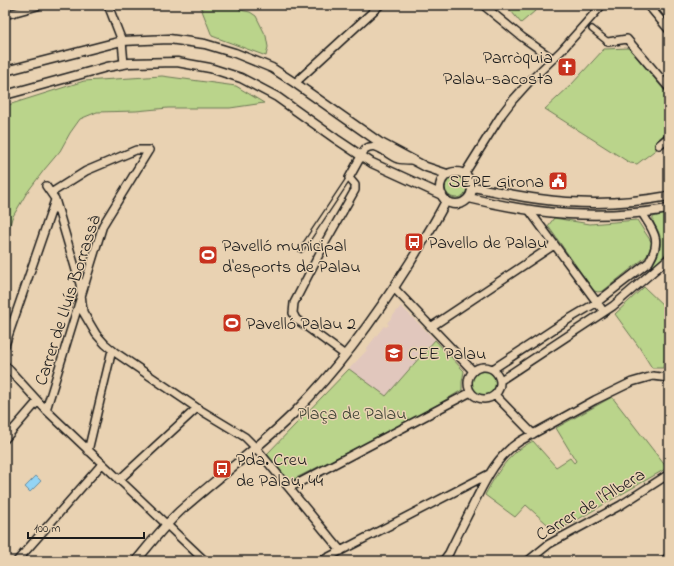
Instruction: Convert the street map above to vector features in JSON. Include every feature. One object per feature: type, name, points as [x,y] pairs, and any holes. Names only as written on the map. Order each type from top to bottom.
[{"type":"street","points":[[5,15],[41,5]]},
{"type":"street","points":[[108,5],[122,41],[124,64]]},
{"type":"street","points":[[295,83],[380,5]]},
{"type":"street","points":[[483,5],[522,37],[553,59]]},
{"type":"street","points":[[465,173],[502,114],[530,81],[553,59],[602,5]]},
{"type":"street","points":[[648,5],[669,30]]},
{"type":"street","points":[[660,5],[669,16]]},
{"type":"street","points":[[592,29],[608,42],[627,39],[669,88]]},
{"type":"street","points":[[5,71],[122,41],[169,39],[216,47],[272,68],[379,142],[426,167],[447,174]]},
{"type":"street","points":[[7,94],[124,64],[138,62],[177,62],[210,68],[241,78],[277,97],[361,156],[444,198],[452,203],[458,204],[466,201],[471,195],[473,187],[470,178],[465,173],[458,171],[444,176],[440,184],[444,198],[438,216],[394,288],[361,335],[296,411],[256,448],[180,512],[136,561]]},
{"type":"street","points":[[659,145],[669,137]]},
{"type":"street","points":[[345,355],[299,323],[294,316],[293,308],[296,298],[355,190],[355,185],[349,178],[365,149],[370,146],[377,147],[398,159],[414,160]]},
{"type":"street","name":"Carrer de Lluís Borrassà","points":[[46,410],[103,225],[149,150],[136,150],[93,168],[53,196]]},
{"type":"street","points":[[46,186],[53,196],[80,284],[83,312],[89,324],[105,344],[197,408],[245,437],[256,448],[341,551]]},
{"type":"street","points":[[473,187],[520,196],[577,202],[616,202],[669,196]]},
{"type":"street","points":[[5,346],[53,196]]},
{"type":"street","points":[[469,198],[529,210],[578,215],[616,215],[669,209]]},
{"type":"street","points":[[529,210],[604,312]]},
{"type":"street","points":[[493,369],[596,303],[649,262],[654,254],[656,236],[642,213]]},
{"type":"street","points":[[431,327],[554,245]]},
{"type":"street","points":[[501,380],[613,306],[669,258]]},
{"type":"street","points":[[394,288],[473,371]]},
{"type":"street","points":[[88,451],[112,350]]},
{"type":"street","points":[[5,365],[37,402],[205,561]]},
{"type":"street","points":[[484,366],[493,369],[501,380],[500,388],[495,395],[489,398],[482,399],[476,397],[471,392],[468,381],[473,371],[484,366]]},
{"type":"street","points":[[443,561],[489,474],[496,463],[507,451],[520,441],[595,400],[632,382],[653,376],[669,378]]},
{"type":"street","points":[[289,488],[471,392]]},
{"type":"street","points":[[495,395],[533,434]]},
{"type":"street","points":[[5,439],[37,402]]},
{"type":"street","points":[[119,480],[197,408]]},
{"type":"street","points":[[17,561],[102,464]]},
{"type":"street","points":[[321,561],[489,474]]},
{"type":"street","name":"Carrer de l'Albera","points":[[528,561],[558,538],[621,506],[669,474]]},
{"type":"street","points":[[662,561],[669,556]]},
{"type":"lane","points":[[5,81],[7,94]]},
{"type":"lane","points":[[302,250],[349,178]]},
{"type":"shaded area","name":"CEE Palau","points":[[401,306],[435,340],[386,396],[349,369],[367,350],[366,349],[384,326],[386,327],[389,325],[387,323]]},
{"type":"green space","points":[[208,5],[237,5],[240,10],[250,12],[256,16],[266,36],[268,47],[266,56],[212,36],[201,8]]},
{"type":"green space","points":[[506,5],[542,5],[521,23]]},
{"type":"green space","points":[[629,48],[669,96],[669,130],[654,143],[658,148],[637,164],[630,163],[545,109],[571,85],[604,49]]},
{"type":"green space","points":[[162,76],[236,86],[264,103],[230,108],[168,108],[97,112],[80,119],[60,151],[26,194],[12,218],[5,241],[5,106],[84,81]]},
{"type":"green space","points":[[456,176],[464,179],[467,187],[464,195],[456,198],[448,195],[445,187],[448,179]]},
{"type":"green space","points":[[669,213],[669,248],[663,257],[651,268],[650,266],[660,250],[661,240],[653,217]]},
{"type":"green space","points":[[554,218],[590,224],[637,220],[652,243],[647,256],[603,291],[594,291],[548,226]]},
{"type":"green space","points":[[644,287],[666,308],[669,306],[669,354],[664,361],[663,368],[652,368],[615,314]]},
{"type":"green space","name":"Plaça de Palau","points":[[435,340],[464,371],[462,390],[410,421],[294,479],[287,478],[267,454],[349,369],[386,396]]},
{"type":"green space","points":[[484,370],[493,374],[497,383],[493,392],[484,396],[475,392],[471,383],[475,374]]},
{"type":"green space","points":[[612,397],[667,468],[556,532],[526,505],[515,517],[485,495],[499,471],[510,457],[533,441],[556,467],[570,458],[574,463],[576,461],[556,428]]},
{"type":"water","points":[[36,476],[41,481],[30,492],[25,487]]},
{"type":"place","name":"Parròquia Palau-sacosta","points":[[567,67]]},
{"type":"place","name":"SEPE Girona","points":[[558,181]]},
{"type":"place","name":"Pavello de Palau","points":[[414,242]]},
{"type":"place","name":"Pavelló municipal d'esports de Palau","points":[[208,255]]},
{"type":"place","name":"Pavelló Palau 2","points":[[232,323]]},
{"type":"place","name":"CEE Palau","points":[[394,353]]},
{"type":"place","name":"Pda. Creu de Palau, 44","points":[[222,469]]}]
